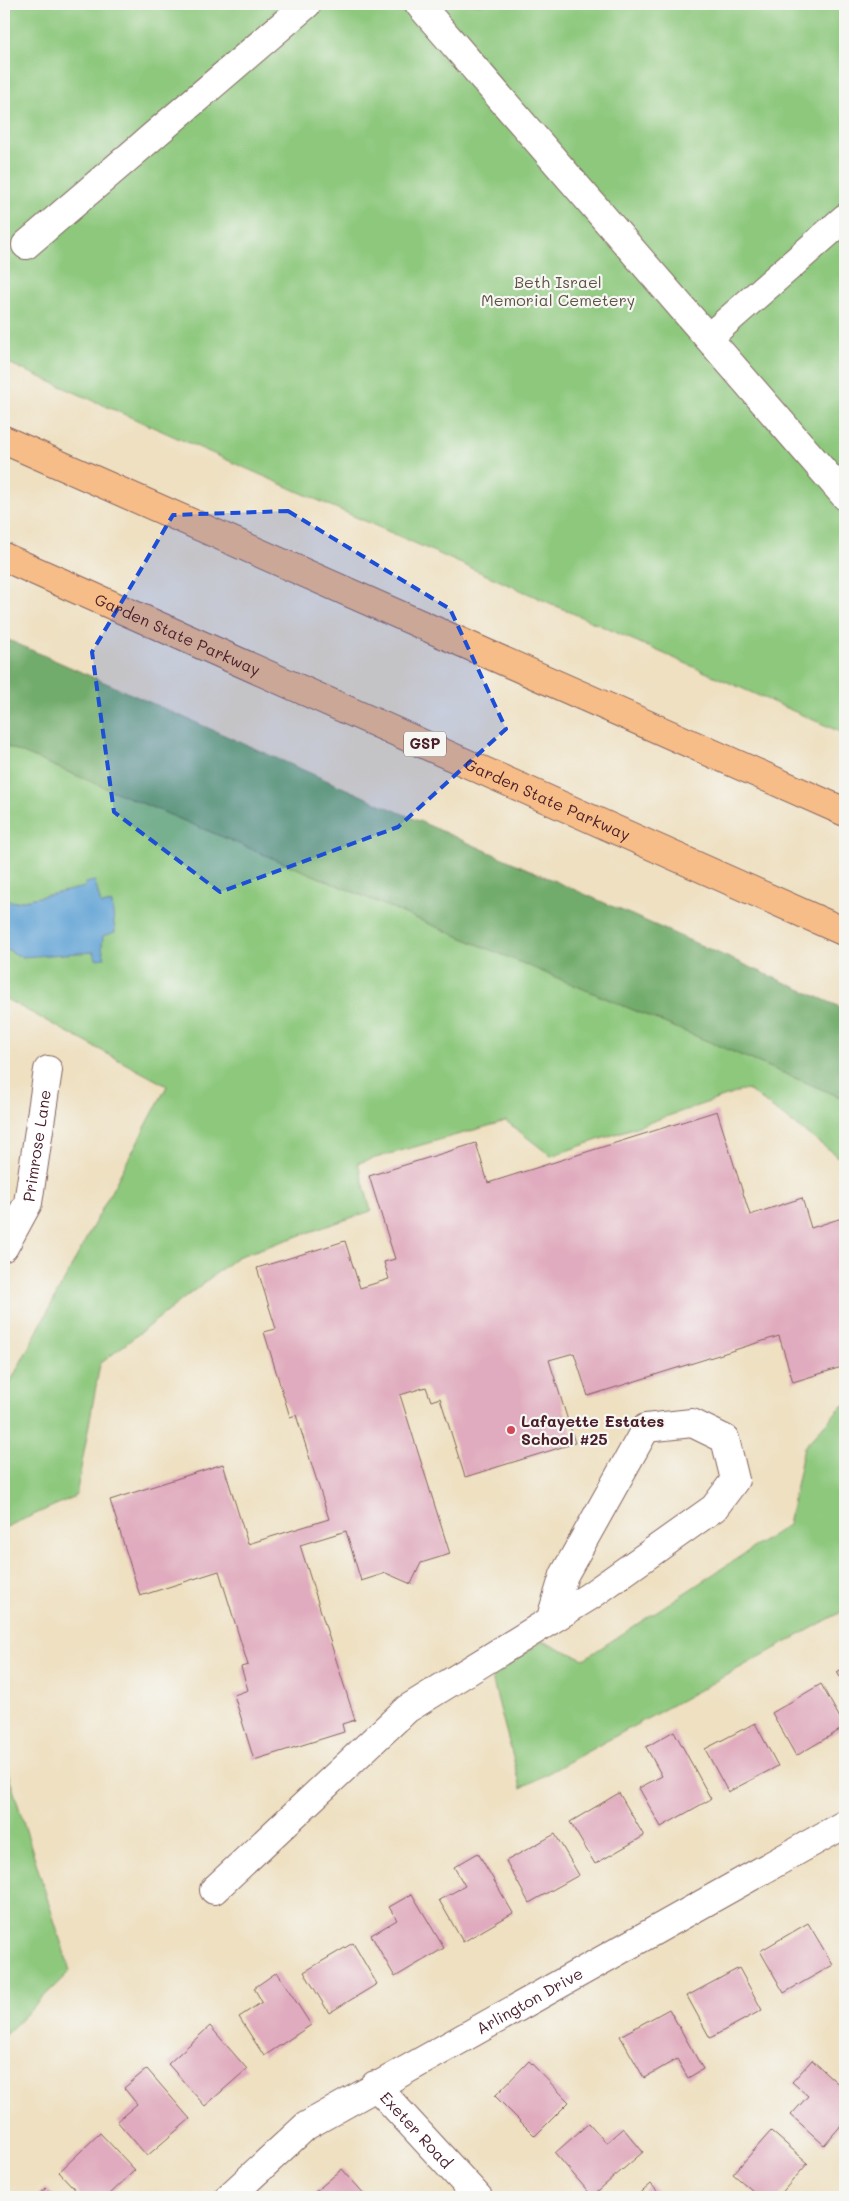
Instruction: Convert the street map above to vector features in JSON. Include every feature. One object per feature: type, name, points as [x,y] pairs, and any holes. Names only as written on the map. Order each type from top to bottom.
[{"type":"highway","points":[[4,440],[845,812]]},
{"type":"highway","name":"Garden State Parkway","points":[[4,558],[845,932]]},
{"type":"street","points":[[26,245],[307,4]]},
{"type":"street","points":[[419,4],[709,336],[845,496]]},
{"type":"street","points":[[709,336],[845,218]]},
{"type":"street","name":"Primrose Lane","points":[[4,1248],[28,1203],[48,1070]]},
{"type":"street","points":[[214,1890],[407,1709],[550,1621],[590,1596],[714,1508],[735,1480],[725,1439],[692,1423],[646,1428],[564,1575],[550,1621]]},
{"type":"street","name":"Arlington Drive","points":[[229,2197],[306,2126],[845,1824]]},
{"type":"street","name":"Exeter Road","points":[[375,2086],[478,2197]]},
{"type":"highlighted area","points":[[288,511],[450,609],[506,729],[398,827],[220,892],[114,812],[92,652],[173,515]]},
{"type":"green space","name":"Beth Israel Memorial Cemetery","points":[[4,4],[845,4],[845,734],[4,361]]},
{"type":"green space","points":[[4,638],[845,1009],[845,1099],[4,745]]},
{"type":"green space","points":[[4,745],[845,1099],[845,1162],[747,1089],[551,1156],[506,1121],[358,1163],[371,1211],[237,1257],[100,1364],[76,1496],[4,1528],[4,1394],[167,1086],[4,998]]},
{"type":"green space","points":[[845,1405],[845,1610],[521,1788],[492,1678],[542,1641],[584,1659],[788,1525],[804,1447]]},
{"type":"green space","points":[[4,1760],[70,1971],[4,2036]]},
{"type":"water","points":[[95,881],[101,905],[112,903],[115,932],[103,936],[102,948],[105,958],[96,959],[94,952],[21,957],[4,948],[4,899],[15,902],[85,887],[85,883]]},
{"type":"building","name":"Lafayette Estates School #25","points":[[717,1111],[750,1215],[802,1198],[811,1228],[845,1217],[845,1366],[793,1382],[779,1336],[588,1396],[574,1353],[549,1360],[575,1443],[465,1477],[440,1398],[431,1401],[426,1387],[400,1395],[450,1554],[421,1563],[411,1584],[386,1573],[361,1581],[346,1531],[300,1545],[355,1720],[342,1724],[344,1732],[254,1760],[234,1695],[248,1690],[241,1667],[248,1665],[219,1571],[140,1596],[110,1500],[223,1464],[248,1544],[329,1519],[296,1415],[290,1417],[264,1332],[276,1329],[257,1268],[345,1241],[360,1288],[389,1279],[384,1262],[395,1259],[369,1176],[476,1143],[488,1183]]},
{"type":"building","points":[[845,1667],[845,1686],[837,1672]]},
{"type":"building","points":[[821,1684],[845,1727],[796,1756],[772,1713]]},
{"type":"building","points":[[755,1723],[778,1766],[728,1792],[705,1749]]},
{"type":"building","points":[[674,1731],[711,1799],[661,1827],[639,1788],[662,1776],[646,1747]]},
{"type":"building","points":[[619,1793],[644,1836],[595,1864],[570,1822]]},
{"type":"building","points":[[555,1834],[579,1875],[529,1903],[506,1861]]},
{"type":"building","points":[[478,1853],[513,1913],[463,1942],[439,1900],[465,1886],[454,1867]]},
{"type":"building","points":[[412,1894],[444,1948],[395,1977],[371,1935],[397,1920],[389,1907]]},
{"type":"building","points":[[808,1923],[833,1965],[784,1993],[760,1951]]},
{"type":"building","points":[[353,1943],[377,1984],[329,2013],[304,1972]]},
{"type":"building","points":[[739,1968],[762,2010],[710,2038],[687,1996]]},
{"type":"building","points":[[277,1972],[311,2025],[264,2056],[239,2017],[262,2002],[254,1988]]},
{"type":"building","points":[[669,2009],[703,2069],[688,2078],[677,2059],[644,2078],[620,2036]]},
{"type":"building","points":[[210,2026],[247,2069],[205,2106],[168,2064]]},
{"type":"building","points":[[812,2060],[845,2090],[845,2121],[824,2145],[791,2115],[808,2096],[792,2082]]},
{"type":"building","points":[[529,2061],[569,2102],[535,2136],[495,2096]]},
{"type":"building","points":[[147,2069],[190,2119],[147,2156],[117,2121],[137,2104],[124,2088]]},
{"type":"building","points":[[589,2123],[606,2143],[623,2128],[643,2152],[592,2196],[555,2153]]},
{"type":"building","points":[[771,2131],[808,2163],[778,2197],[760,2197],[733,2174]]},
{"type":"building","points":[[100,2133],[135,2170],[107,2197],[82,2197],[59,2172]]},
{"type":"building","points":[[342,2169],[367,2197],[309,2197]]},
{"type":"building","points":[[651,2184],[662,2197],[636,2197]]},
{"type":"building","points":[[46,2188],[55,2197],[36,2197]]},
{"type":"place","name":"Lafayette Estates School #25","points":[[511,1430]]}]
